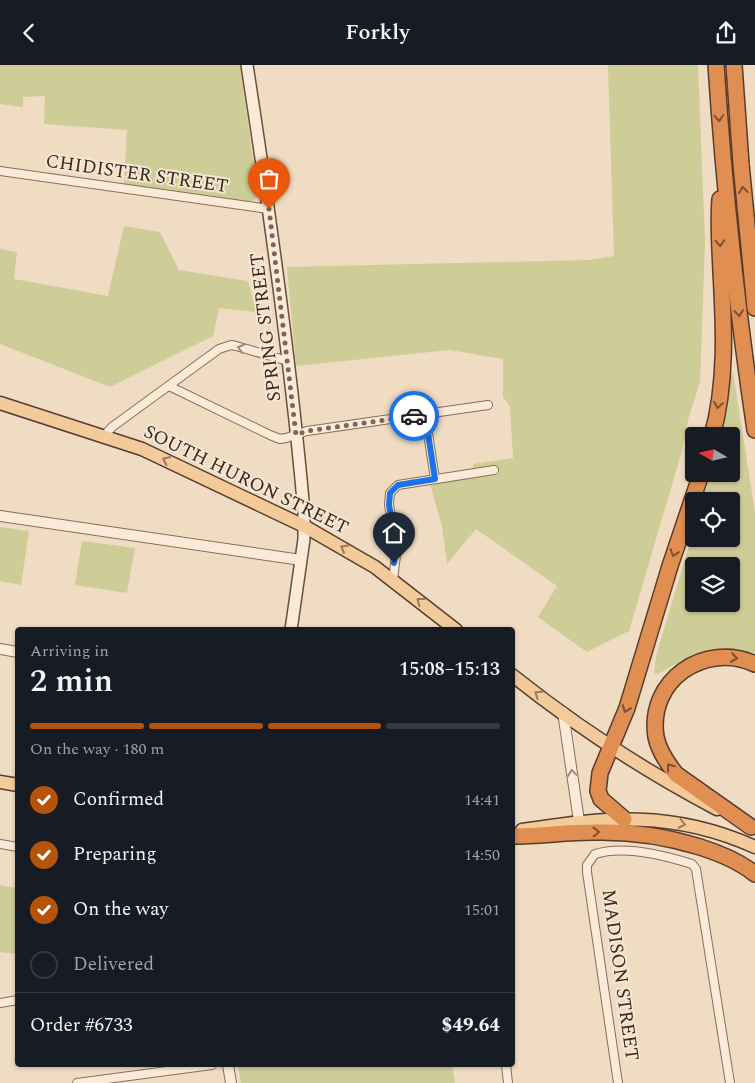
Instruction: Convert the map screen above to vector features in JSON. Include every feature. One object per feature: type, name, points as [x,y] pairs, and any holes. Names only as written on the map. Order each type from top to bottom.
[{"type":"highway","points":[[716,65],[722,160],[744,355],[755,430]]},
{"type":"highway","points":[[734,65],[741,164],[755,308]]},
{"type":"highway","points":[[714,427],[723,370],[722,290],[718,216],[722,160]]},
{"type":"highway","points":[[624,819],[605,804],[598,791],[600,773],[627,708],[670,566],[698,483]]},
{"type":"highway","points":[[753,829],[676,774],[660,750],[656,737],[655,722],[658,706],[664,692],[675,677],[691,665],[719,656],[733,657],[755,664]]},
{"type":"highway","points":[[515,836],[626,832],[658,836],[716,853],[738,862],[755,873]]},
{"type":"main road","name":"SPRING STREET","points":[[247,65],[269,209],[288,361],[304,526],[291,627]]},
{"type":"main road","name":"SOUTH HURON STREET","points":[[0,403],[142,449],[304,526],[348,549],[375,567],[452,627]]},
{"type":"main road","points":[[515,677],[624,756],[678,789],[753,829]]},
{"type":"main road","points":[[0,783],[15,785]]},
{"type":"main road","points":[[515,831],[579,821],[653,819],[681,823],[713,831],[753,846]]},
{"type":"street","name":"CHIDISTER STREET","points":[[0,171],[269,209]]},
{"type":"street","points":[[104,436],[112,427],[219,349],[226,346],[236,346],[288,361]]},
{"type":"street","points":[[169,385],[280,439],[307,431],[488,405]]},
{"type":"street","points":[[425,414],[435,479]]},
{"type":"street","points":[[393,580],[397,547],[389,505],[390,493],[398,485],[494,470]]},
{"type":"street","points":[[0,516],[301,560]]},
{"type":"street","points":[[0,649],[15,652]]},
{"type":"street","points":[[563,713],[579,821]]},
{"type":"street","points":[[0,844],[15,846]]},
{"type":"street","name":"MADISON STREET","points":[[618,1083],[587,872],[587,865],[595,854],[612,851],[654,854],[692,864],[696,869],[730,1083]]},
{"type":"street","points":[[0,1003],[15,1000]]},
{"type":"street","points":[[77,1083],[197,1067]]},
{"type":"street","points":[[228,1067],[231,1083]]},
{"type":"street","points":[[506,1067],[508,1083]]},
{"type":"shaded area","points":[[0,65],[240,65],[258,196],[250,203],[124,185],[127,130],[44,124],[45,96],[23,97],[23,107],[0,104]]},
{"type":"shaded area","points":[[608,65],[698,65],[705,243],[700,382],[687,427],[685,427],[681,454],[629,631],[587,652],[538,617],[557,586],[476,529],[447,564],[442,526],[430,484],[474,476],[473,464],[513,458],[510,406],[503,397],[503,359],[450,350],[296,366],[287,267],[589,260],[614,256]]},
{"type":"shaded area","points":[[124,226],[160,232],[179,270],[248,281],[256,312],[219,308],[213,336],[110,387],[0,344],[0,249],[17,252],[14,279],[108,296]]},
{"type":"shaded area","points":[[733,372],[755,512],[755,653],[735,649],[709,651],[683,661],[658,674],[654,673],[656,656],[685,559],[685,612],[740,612],[740,557],[686,557],[689,547],[740,547],[740,492],[705,492],[707,483],[740,483],[740,427],[723,427]]},
{"type":"shaded area","points":[[0,527],[29,531],[21,585],[0,581]]},
{"type":"shaded area","points":[[82,541],[135,548],[127,593],[75,585]]},
{"type":"shaded area","points":[[0,885],[15,888],[15,954],[0,952]]},
{"type":"shaded area","points":[[238,1067],[452,1067],[455,1083],[241,1083]]},
{"type":"way so far","points":[[269,209],[296,435],[307,431],[414,416]]},
{"type":"route","points":[[394,563],[397,547],[389,505],[390,493],[398,485],[435,479],[425,414],[414,416]]}]
